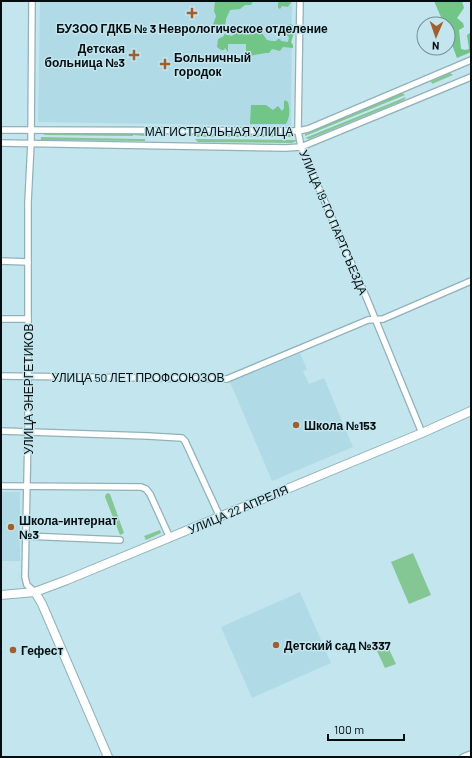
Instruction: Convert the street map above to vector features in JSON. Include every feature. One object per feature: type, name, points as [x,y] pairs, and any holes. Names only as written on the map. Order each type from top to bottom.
[{"type":"main road","name":"УЛИЦА 22 АПРЕЛЯ","points":[[1,595],[35,592],[170,538],[422,433],[471,410]]},
{"type":"main road","name":"УЛИЦА ЭНЕРГЕТИКОВ","points":[[35,592],[42,604],[108,757]]},
{"type":"street","name":"УЛИЦА ЭНЕРГЕТИКОВ","points":[[32,1],[28,262],[28,433],[25,578],[27,584],[35,592]]},
{"type":"street","name":"УЛИЦА 19-ГО ПАРТСЪЕЗДА","points":[[300,1],[298,131],[301,147],[376,320],[422,433]]},
{"type":"street","name":"МАГИСТРАЛЬНАЯ УЛИЦА","points":[[1,130],[298,131],[308,129],[471,60]]},
{"type":"street","name":"МАГИСТРАЛЬНАЯ УЛИЦА","points":[[1,143],[301,147],[471,77]]},
{"type":"street","points":[[1,261],[28,262]]},
{"type":"street","name":"УЛИЦА 50 ЛЕТ ПРОФСОЮЗОВ","points":[[1,376],[227,379],[368,320],[383,319],[471,281]]},
{"type":"street","points":[[1,319],[28,319]]},
{"type":"street","points":[[1,432],[182,438],[185,441],[220,517]]},
{"type":"street","points":[[1,486],[141,488],[150,494],[170,538]]},
{"type":"street","points":[[26,536],[120,540]]},
{"type":"street","points":[[463,757],[471,754]]},
{"type":"shaded area","name":"Больничный городок","points":[[40,1],[292,1],[291,126],[38,122]]},
{"type":"shaded area","name":"Школа №153","points":[[300,353],[307,369],[303,371],[309,384],[324,378],[353,447],[272,481],[230,382]]},
{"type":"shaded area","name":"Школа-интернат №3","points":[[1,492],[20,492],[20,561],[1,561]]},
{"type":"shaded area","name":"Детский сад №337","points":[[300,592],[331,663],[252,698],[221,627]]},
{"type":"green space","points":[[215,1],[253,1],[251,5],[245,5],[240,9],[230,10],[226,19],[225,27],[215,27],[213,25],[216,16],[214,11]]},
{"type":"green space","points":[[280,1],[292,1],[288,7],[282,6],[280,9],[278,8],[278,3]]},
{"type":"green space","points":[[434,1],[462,1],[464,8],[457,18],[463,23],[464,27],[459,30],[461,49],[469,49],[467,35],[470,33],[471,52],[457,58],[456,16],[441,16]]},
{"type":"green space","points":[[289,24],[293,25],[294,33],[291,42],[293,48],[283,47],[280,51],[272,49],[269,53],[249,56],[246,54],[246,44],[228,44],[228,52],[225,48],[224,50],[221,50],[217,47],[218,39],[224,36],[224,34],[232,36],[238,30],[256,31],[262,33],[267,40],[276,41],[280,39],[281,41],[288,42],[289,37],[282,31]]},
{"type":"green space","points":[[450,73],[453,75],[432,84],[431,81]]},
{"type":"green space","points":[[402,93],[405,95],[305,136],[305,133],[308,131]]},
{"type":"green space","points":[[406,97],[402,101],[309,139],[305,138]]},
{"type":"green space","points":[[285,100],[288,102],[289,111],[286,124],[250,124],[251,105],[266,105],[273,110],[278,106],[282,111]]},
{"type":"green space","points":[[45,133],[145,134],[145,136],[44,135]]},
{"type":"green space","points":[[198,134],[293,135],[296,137],[195,137]]},
{"type":"green space","points":[[41,137],[145,139],[145,141],[41,140]]},
{"type":"green space","points":[[195,139],[297,140],[292,143],[198,142]]},
{"type":"green space","points":[[108,493],[110,494],[124,533],[120,535],[105,497]]},
{"type":"green space","points":[[160,530],[161,533],[146,540],[144,536]]},
{"type":"green space","points":[[413,553],[431,595],[409,604],[391,562]]},
{"type":"green space","points":[[388,647],[396,664],[385,668],[377,651]]},
{"type":"place","name":"БУЗОО ГДКБ № 3 Неврологическое отделение","points":[[192,13]]},
{"type":"place","name":"Детская больница №3","points":[[134,55]]},
{"type":"place","name":"Больничный городок","points":[[165,64]]},
{"type":"place","name":"Школа №153","points":[[296,425]]},
{"type":"place","name":"Школа-интернат №3","points":[[11,527]]},
{"type":"place","name":"Детский сад №337","points":[[276,645]]},
{"type":"place","name":"Гефест","points":[[13,650]]}]
